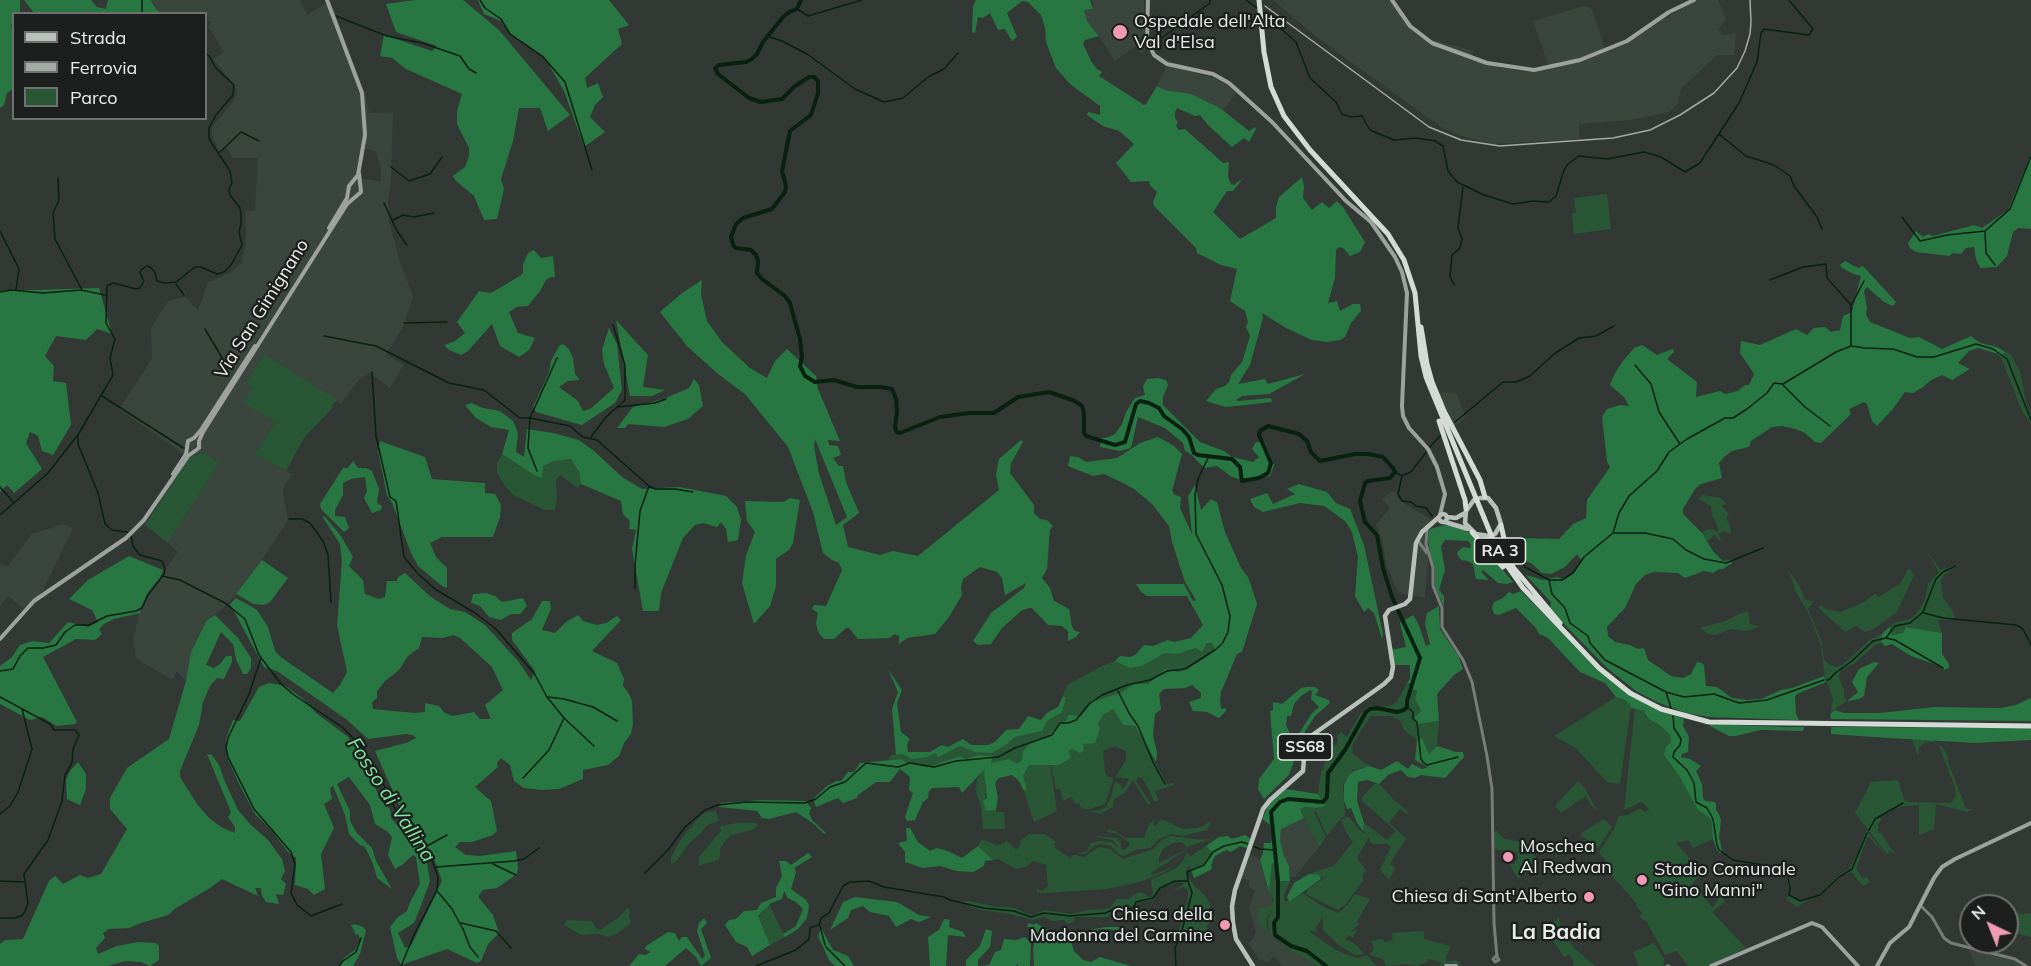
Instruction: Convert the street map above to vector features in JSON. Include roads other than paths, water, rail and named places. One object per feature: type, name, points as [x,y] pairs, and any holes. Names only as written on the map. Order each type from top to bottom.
[{"type":"highway","name":"RA 3","points":[[1261,0],[1267,50],[1275,87],[1286,115],[1312,148],[1375,215],[1408,263],[1416,286],[1424,358],[1430,381],[1501,551],[1521,582],[1601,667],[1628,688],[1661,706],[1696,717],[1725,720],[2031,725]]},
{"type":"highway","name":"RA 3","points":[[1263,17],[1264,52],[1271,87],[1284,116],[1310,150],[1388,234],[1404,260],[1415,293],[1420,347],[1431,391],[1499,554],[1517,581],[1599,668],[1621,687],[1661,709],[1690,718],[1724,723],[2031,725]]},
{"type":"highway","points":[[1421,327],[1432,381],[1444,411],[1480,480],[1483,498]]},
{"type":"highway","points":[[1420,347],[1421,367],[1465,500],[1466,511]]},
{"type":"highway","points":[[1501,525],[1508,558],[1515,571],[1560,623]]},
{"type":"highway","points":[[1471,531],[1526,593],[1550,616]]},
{"type":"main road","points":[[327,0],[363,101],[364,144],[359,173],[361,192],[356,196],[351,195],[349,187],[359,173]]},
{"type":"main road","points":[[1147,0],[1147,42],[1155,56],[1167,64],[1213,74],[1229,84],[1272,122],[1346,201],[1371,222],[1395,257],[1402,272],[1407,293],[1403,416],[1408,428],[1432,455],[1444,489],[1443,518]]},
{"type":"main road","points":[[1392,0],[1410,26],[1432,43],[1487,63],[1531,70],[1592,56],[1631,39],[1693,0]]},
{"type":"main road","points":[[353,183],[360,185]]},
{"type":"main road","name":"Via San Gimignano","points":[[150,513],[184,456],[188,441],[194,438],[215,409],[337,215],[349,191]]},
{"type":"main road","name":"Via San Gimignano","points":[[150,513],[187,458],[199,448],[199,441],[205,430],[347,204],[356,196]]},
{"type":"main road","points":[[194,438],[199,441]]},
{"type":"main road","points":[[187,447],[194,451]]},
{"type":"main road","points":[[1483,498],[1494,505],[1501,525],[1495,534]]},
{"type":"main road","points":[[1443,518],[1457,518],[1474,500]]},
{"type":"main road","points":[[1466,511],[1465,521],[1471,531]]},
{"type":"main road","points":[[0,639],[34,601],[126,538],[150,513]]},
{"type":"main road","points":[[1443,518],[1480,536],[1489,536]]},
{"type":"main road","name":"SS68","points":[[1252,966],[1238,944],[1232,915],[1235,890],[1266,804],[1303,771],[1306,744],[1310,736],[1391,677],[1393,667],[1384,617],[1389,610],[1405,604],[1411,596],[1417,540],[1426,530],[1443,518]]},
{"type":"main road","name":"SS68","points":[[1415,551],[1418,541],[1426,530]]},
{"type":"main road","points":[[1877,966],[1890,943],[1908,928],[1935,875],[1947,863],[2031,823]]},
{"type":"main road","points":[[1711,966],[1803,925],[1813,923],[1822,927],[1858,966]]},
{"type":"main road","points":[[1446,966],[1456,966]]},
{"type":"street","points":[[1426,530],[1426,544],[1433,567],[1433,587],[1441,608],[1442,627],[1462,658],[1470,678],[1493,793],[1495,961]]},
{"type":"street","points":[[1418,541],[1426,544]]},
{"type":"street","points":[[1418,541],[1429,554]]},
{"type":"street","points":[[1415,551],[1423,549]]},
{"type":"street","points":[[1920,904],[1932,916],[1945,939],[1952,944],[2015,959],[2026,966]]},
{"type":"waterway","points":[[142,0],[142,12]]},
{"type":"waterway","points":[[480,0],[485,8],[501,19],[510,34],[543,57],[565,82],[592,170]]},
{"type":"waterway","points":[[801,0],[797,9],[783,17],[752,59],[746,62],[719,65],[715,68],[718,74],[749,98],[761,102],[782,99],[795,86],[809,77],[814,77],[818,81],[818,93],[811,115],[790,131],[782,171],[786,186],[785,192],[772,209],[743,218],[736,224],[731,237],[736,248],[751,250],[756,255],[757,273],[785,296],[790,303],[800,339],[802,357],[800,366],[805,376],[815,382],[834,380],[857,387],[892,389],[897,410],[895,427],[900,433],[940,417],[969,413],[994,413],[1018,397],[1049,392],[1075,401],[1082,406],[1086,436],[1115,445],[1125,442],[1136,404],[1140,401],[1149,403],[1159,408],[1164,416],[1182,429],[1189,437],[1194,453],[1232,459],[1240,467],[1242,481],[1259,478],[1268,473],[1271,463],[1259,435],[1260,431],[1268,426],[1299,434],[1307,441],[1311,452],[1320,461],[1355,454],[1368,454],[1383,457],[1393,468],[1395,472],[1390,478],[1365,483],[1360,501],[1365,522],[1377,535],[1383,568],[1392,597],[1420,658],[1407,707],[1397,712],[1377,708],[1366,712],[1345,750],[1328,773],[1327,797],[1323,802],[1288,799],[1280,802],[1271,812],[1278,881],[1278,917],[1274,923],[1275,935],[1291,946],[1307,951],[1326,966]]},
{"type":"waterway","points":[[797,9],[808,16],[862,0]]},
{"type":"waterway","points":[[1156,42],[1210,3],[1210,0]]},
{"type":"waterway","points":[[1246,0],[1257,8]]},
{"type":"waterway","points":[[1263,13],[1296,42],[1310,78],[1336,102],[1342,114],[1351,117],[1362,116],[1370,130],[1394,140],[1416,138],[1435,141],[1443,146],[1448,171],[1457,182],[1484,195],[1513,204],[1533,201],[1549,202],[1556,196],[1564,170],[1579,156],[1607,159],[1644,152],[1661,157],[1685,172],[1700,163],[1739,103],[1757,62],[1761,33],[1764,29],[1809,35],[1813,29],[1789,0]]},
{"type":"waterway","points":[[336,16],[387,36],[422,43],[460,56],[469,69],[476,73]]},
{"type":"waterway","points":[[767,36],[807,54],[855,89],[884,102],[903,98],[928,77],[944,69],[958,53]]},
{"type":"waterway","points":[[0,671],[13,669],[20,656],[28,648],[56,645],[65,632],[75,625],[89,625],[107,616],[142,608],[148,595],[164,574],[162,561],[140,555],[127,532],[112,530],[105,524],[98,493],[78,444],[78,435],[113,375],[110,358],[115,339],[106,323],[107,286],[113,283],[140,288],[144,281],[140,273],[147,266],[155,272],[157,281],[165,283],[176,282],[195,267],[201,267],[217,274],[224,272],[231,265],[242,245],[239,232],[241,214],[240,208],[230,195],[229,189],[232,183],[230,171],[209,139],[209,128],[216,115],[233,95],[234,85],[215,67],[207,54]]},
{"type":"waterway","points":[[220,152],[241,132],[259,141]]},
{"type":"waterway","points":[[1719,134],[1746,156],[1774,165],[1790,176],[1794,186],[1817,217],[1822,229]]},
{"type":"waterway","points":[[1902,217],[1920,241],[1947,235],[1985,231],[2010,209],[2031,156]]},
{"type":"waterway","points":[[391,167],[409,181],[430,174],[442,157]]},
{"type":"waterway","points":[[58,178],[59,200],[53,213],[55,239],[82,290]]},
{"type":"waterway","points":[[1454,285],[1450,276],[1452,255],[1460,248],[1462,239],[1458,228],[1463,187]]},
{"type":"waterway","points":[[384,203],[397,231],[407,245]]},
{"type":"waterway","points":[[393,220],[403,215],[414,217],[434,213]]},
{"type":"waterway","points":[[0,231],[19,269],[16,290]]},
{"type":"waterway","points":[[1985,231],[1986,253],[1995,265]]},
{"type":"waterway","points":[[1770,280],[1803,267],[1826,264],[1827,278],[1851,305],[1851,345]]},
{"type":"waterway","points":[[1852,304],[1864,281]]},
{"type":"waterway","points":[[176,284],[184,295]]},
{"type":"waterway","points":[[0,292],[11,290],[43,293],[81,290],[105,295]]},
{"type":"waterway","points":[[404,323],[447,322]]},
{"type":"waterway","points":[[591,437],[606,417],[625,400],[625,365],[613,325]]},
{"type":"waterway","points":[[1455,422],[1503,382],[1516,382],[1530,376],[1554,354],[1579,338],[1596,336],[1614,326]]},
{"type":"waterway","points":[[205,329],[224,361]]},
{"type":"waterway","points":[[324,336],[376,346],[449,383],[484,390],[520,418],[570,426],[583,437],[597,440],[649,486],[655,489],[693,492]]},
{"type":"waterway","points":[[1514,549],[1525,567],[1549,580],[1562,580],[1573,573],[1584,557],[1613,533],[1619,513],[1629,496],[1657,471],[1669,452],[1725,418],[1733,418],[1747,409],[1767,393],[1774,383],[1783,384],[1836,352],[1851,346],[1893,349],[1917,357],[1934,357],[1976,344],[1993,349],[2007,359],[2031,420]]},
{"type":"waterway","points":[[537,471],[528,448],[530,418],[557,358]]},
{"type":"waterway","points":[[1635,365],[1651,384],[1659,412],[1680,444]]},
{"type":"waterway","points":[[372,372],[376,436],[390,497],[396,501],[404,557],[435,589],[475,613],[496,629],[534,673],[547,697],[564,718],[549,750],[523,778]]},
{"type":"waterway","points":[[1783,385],[1805,407],[1830,426]]},
{"type":"waterway","points":[[102,396],[185,449]]},
{"type":"waterway","points":[[618,407],[655,403],[666,399]]},
{"type":"waterway","points":[[1429,448],[1441,435]]},
{"type":"waterway","points":[[0,515],[48,473],[77,436]]},
{"type":"waterway","points":[[1403,475],[1411,472],[1427,451]]},
{"type":"waterway","points":[[645,873],[668,850],[685,827],[705,810],[718,805],[746,802],[805,803],[816,799],[830,787],[845,782],[866,763],[898,767],[910,763],[934,767],[956,761],[998,757],[1015,748],[1052,735],[1060,723],[1076,720],[1089,704],[1102,695],[1127,685],[1150,680],[1167,671],[1185,669],[1215,650],[1222,644],[1228,632],[1230,616],[1222,585],[1196,534],[1195,495],[1198,479],[1209,456]]},
{"type":"waterway","points":[[1395,472],[1402,476],[1398,494],[1402,501],[1426,508],[1432,516]]},
{"type":"waterway","points":[[635,588],[640,511],[649,486]]},
{"type":"waterway","points":[[0,487],[13,502]]},
{"type":"waterway","points":[[289,519],[302,519],[310,523],[323,541],[328,555],[331,602]]},
{"type":"waterway","points":[[1613,533],[1645,533],[1673,539],[1686,550],[1704,559],[1726,563],[1763,548]]},
{"type":"waterway","points":[[1827,680],[1873,641],[1886,638],[1895,626],[1910,623],[1923,612],[1936,579],[1943,572],[1956,566]]},
{"type":"waterway","name":"Fosso di Vallina","points":[[162,576],[180,580],[225,603],[245,619],[259,655],[281,684],[342,727],[361,746],[377,770],[399,817],[415,840],[429,852],[438,877],[437,890],[401,966]]},
{"type":"waterway","points":[[1549,580],[1552,594],[1565,608],[1570,623],[1588,636],[1590,643],[1605,660],[1666,692],[1684,697],[1714,694],[1739,703],[1767,700],[1824,680]]},
{"type":"waterway","points":[[1924,613],[1943,618],[2016,625],[2023,629],[2031,645]]},
{"type":"waterway","points":[[1886,638],[1895,640],[1943,668]]},
{"type":"waterway","points":[[261,658],[249,694],[228,738],[226,747],[228,757],[254,809],[291,852],[295,864],[291,893],[297,905],[311,916],[342,904]]},
{"type":"waterway","points":[[1118,691],[1138,726],[1165,784]]},
{"type":"waterway","points":[[1666,692],[1671,708]]},
{"type":"waterway","points":[[0,697],[50,724],[54,730],[75,730],[79,735],[73,749],[72,763],[65,775],[62,801],[48,840],[24,874],[28,904],[23,915],[15,918],[0,918]]},
{"type":"waterway","points":[[548,697],[593,707],[617,721]]},
{"type":"waterway","points":[[1407,707],[1413,712],[1413,719],[1417,722],[1421,759],[1424,763],[1427,765],[1458,757]]},
{"type":"waterway","points":[[0,814],[10,806],[18,792],[32,749],[22,709]]},
{"type":"waterway","points":[[1673,716],[1674,728],[1681,739],[1673,757],[1687,770],[1694,783],[1696,802],[1707,808],[1713,819],[1719,850],[1733,860],[1787,869],[1789,895],[1800,901],[1820,895],[1839,877],[1852,869],[1867,833]]},
{"type":"waterway","points":[[564,718],[594,746]]},
{"type":"waterway","points":[[1869,830],[1875,819],[1903,803]]},
{"type":"waterway","points":[[425,847],[447,835]]},
{"type":"waterway","points":[[819,926],[821,918],[829,913],[843,886],[850,882],[869,881],[884,887],[944,897],[983,908],[1014,911],[1031,917],[1044,913],[1070,916],[1106,913],[1115,908],[1129,909],[1134,907],[1136,902],[1153,898],[1160,888],[1175,881],[1188,881],[1187,872],[1204,865],[1213,852],[1224,846],[1242,842],[1248,844]]},
{"type":"waterway","points":[[1252,846],[1275,850]]},
{"type":"waterway","points":[[436,867],[514,861],[524,859],[539,848]]},
{"type":"waterway","points":[[493,864],[516,875]]},
{"type":"waterway","points":[[0,881],[23,882]]},
{"type":"waterway","points":[[1181,934],[1192,893],[1188,881]]},
{"type":"waterway","points":[[438,892],[452,909],[470,947],[478,957]]},
{"type":"waterway","points":[[461,923],[496,931],[511,948]]},
{"type":"waterway","points":[[756,966],[796,950],[809,939],[810,928],[818,925]]},
{"type":"waterway","points":[[820,926],[825,945]]},
{"type":"waterway","points":[[339,966],[356,952],[361,938]]},
{"type":"waterway","points":[[1176,966],[1175,948],[1179,939]]},
{"type":"waterway","points":[[826,947],[845,966]]},
{"type":"railway","points":[[1265,6],[1429,127],[1461,140],[1500,146],[1613,138],[1650,130],[1680,115],[1714,93],[1737,68],[1750,34],[1750,0]]},
{"type":"place","name":"Ospedale dell'Alta Val d'Elsa","points":[[1120,32]]},
{"type":"place","name":"Moschea Al Redwan","points":[[1508,857]]},
{"type":"place","name":"Stadio Comunale \"Gino Manni\"","points":[[1642,880]]},
{"type":"place","name":"Chiesa di Sant'Alberto","points":[[1589,897]]},
{"type":"place","name":"Chiesa della Madonna del Carmine","points":[[1225,925]]},
{"type":"district","name":"La Badia","points":[[1556,933]]}]
